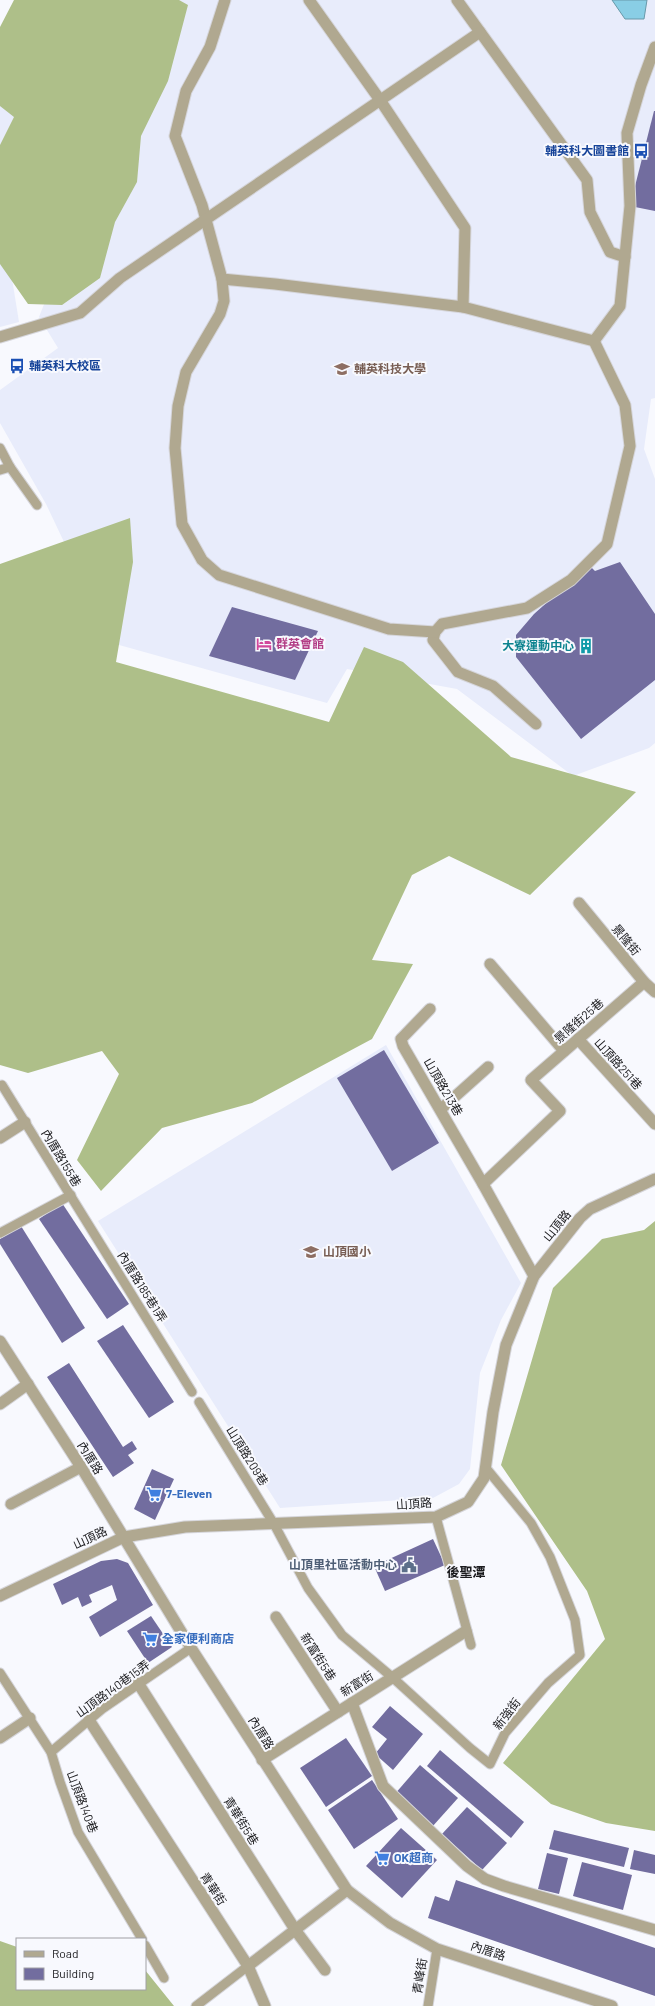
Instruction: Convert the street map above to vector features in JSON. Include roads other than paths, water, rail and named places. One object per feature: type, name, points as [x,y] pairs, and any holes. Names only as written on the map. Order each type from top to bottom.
[{"type":"street","points":[[225,0],[210,47],[186,92],[175,136],[202,205],[222,279],[224,301],[220,314],[186,372],[177,413],[175,448],[182,524],[202,560],[220,575],[388,629],[434,632]]},
{"type":"street","points":[[310,0],[380,100],[465,228],[463,307]]},
{"type":"street","points":[[457,0],[587,180],[590,212],[610,252],[625,257]]},
{"type":"street","points":[[0,337],[80,313],[120,278],[480,32]]},
{"type":"street","points":[[594,341],[620,306],[630,206],[626,133],[640,85],[654,50]]},
{"type":"street","points":[[222,279],[276,284],[463,307],[594,341],[625,405],[630,446],[607,544],[571,580],[527,608],[442,624],[434,632],[433,640],[458,672],[493,686],[536,724]]},
{"type":"street","name":"景隆街","points":[[579,903],[644,982],[655,992]]},
{"type":"street","points":[[490,964],[564,1051]]},
{"type":"street","name":"景隆街25巷","points":[[483,1184],[560,1111],[531,1080],[644,982]]},
{"type":"street","name":"山頂路213巷","points":[[430,1009],[402,1040],[403,1046],[441,1109],[534,1276]]},
{"type":"street","name":"山頂路251巷","points":[[578,1039],[655,1124]]},
{"type":"street","points":[[441,1109],[488,1067]]},
{"type":"street","points":[[0,1138],[25,1122]]},
{"type":"street","name":"山頂路","points":[[0,1596],[124,1536],[185,1527],[436,1517],[468,1502],[484,1478],[493,1412],[506,1345],[534,1276],[580,1218],[590,1209],[655,1179]]},
{"type":"street","name":"內厝路","points":[[0,1341],[124,1536],[191,1648],[347,1890],[390,1923],[437,1949],[612,2006]]},
{"type":"street","points":[[0,1404],[28,1384]]},
{"type":"street","points":[[11,1504],[81,1467]]},
{"type":"street","name":"新富街5巷","points":[[276,1618],[338,1712]]},
{"type":"street","name":"新富街","points":[[262,1760],[466,1631]]},
{"type":"street","name":"青華街5巷","points":[[138,1683],[296,1931],[325,1970]]},
{"type":"street","points":[[352,1703],[383,1786],[467,1866],[485,1879],[504,1886],[655,1930]]},
{"type":"street","points":[[0,1738],[30,1718]]},
{"type":"street","name":"青華街","points":[[89,1720],[248,1966],[265,2006]]},
{"type":"street","points":[[248,1966],[296,1931],[347,1890]]},
{"type":"lane","points":[[0,448],[10,467],[37,505]]},
{"type":"lane","points":[[0,470],[10,467]]},
{"type":"lane","name":"內厝路155巷","points":[[0,1233],[71,1196],[2,1085]]},
{"type":"lane","name":"內厝路185巷1弄","points":[[71,1196],[192,1392]]},
{"type":"lane","name":"山頂路209巷","points":[[199,1402],[274,1524]]},
{"type":"lane","name":"新強街","points":[[274,1524],[308,1588],[342,1635],[490,1764],[505,1733],[548,1683],[580,1655],[575,1620],[550,1557],[531,1523],[486,1468]]},
{"type":"lane","points":[[436,1517],[466,1631],[471,1644]]},
{"type":"lane","name":"山頂路140巷15弄","points":[[51,1752],[89,1720],[138,1683],[191,1648]]},
{"type":"lane","name":"山頂路140巷","points":[[0,1674],[51,1752],[78,1832],[141,1938]]},
{"type":"lane","points":[[146,1947],[164,1978]]},
{"type":"lane","name":"青峰街","points":[[428,2006],[437,1949]]},
{"type":"lane","points":[[196,2006],[248,1966]]},
{"type":"water","points":[[612,0],[647,0],[644,19],[625,19]]},
{"type":"place","name":"輔英科大圖書館","points":[[641,151]]},
{"type":"place","name":"輔英科大校區","points":[[17,366]]},
{"type":"place","name":"輔英科技大學","points":[[342,369]]},
{"type":"place","name":"群英會館","points":[[264,644]]},
{"type":"place","name":"大寮運動中心","points":[[586,646]]},
{"type":"place","name":"山頂國小","points":[[311,1252]]},
{"type":"place","name":"7-Eleven","points":[[154,1494]]},
{"type":"place","name":"山頂里社區活動中心","points":[[409,1565]]},
{"type":"place","name":"全家便利商店","points":[[150,1639]]},
{"type":"place","name":"OK超商","points":[[382,1858]]},
{"type":"district","name":"後聖潭","points":[[466,1572]]}]
